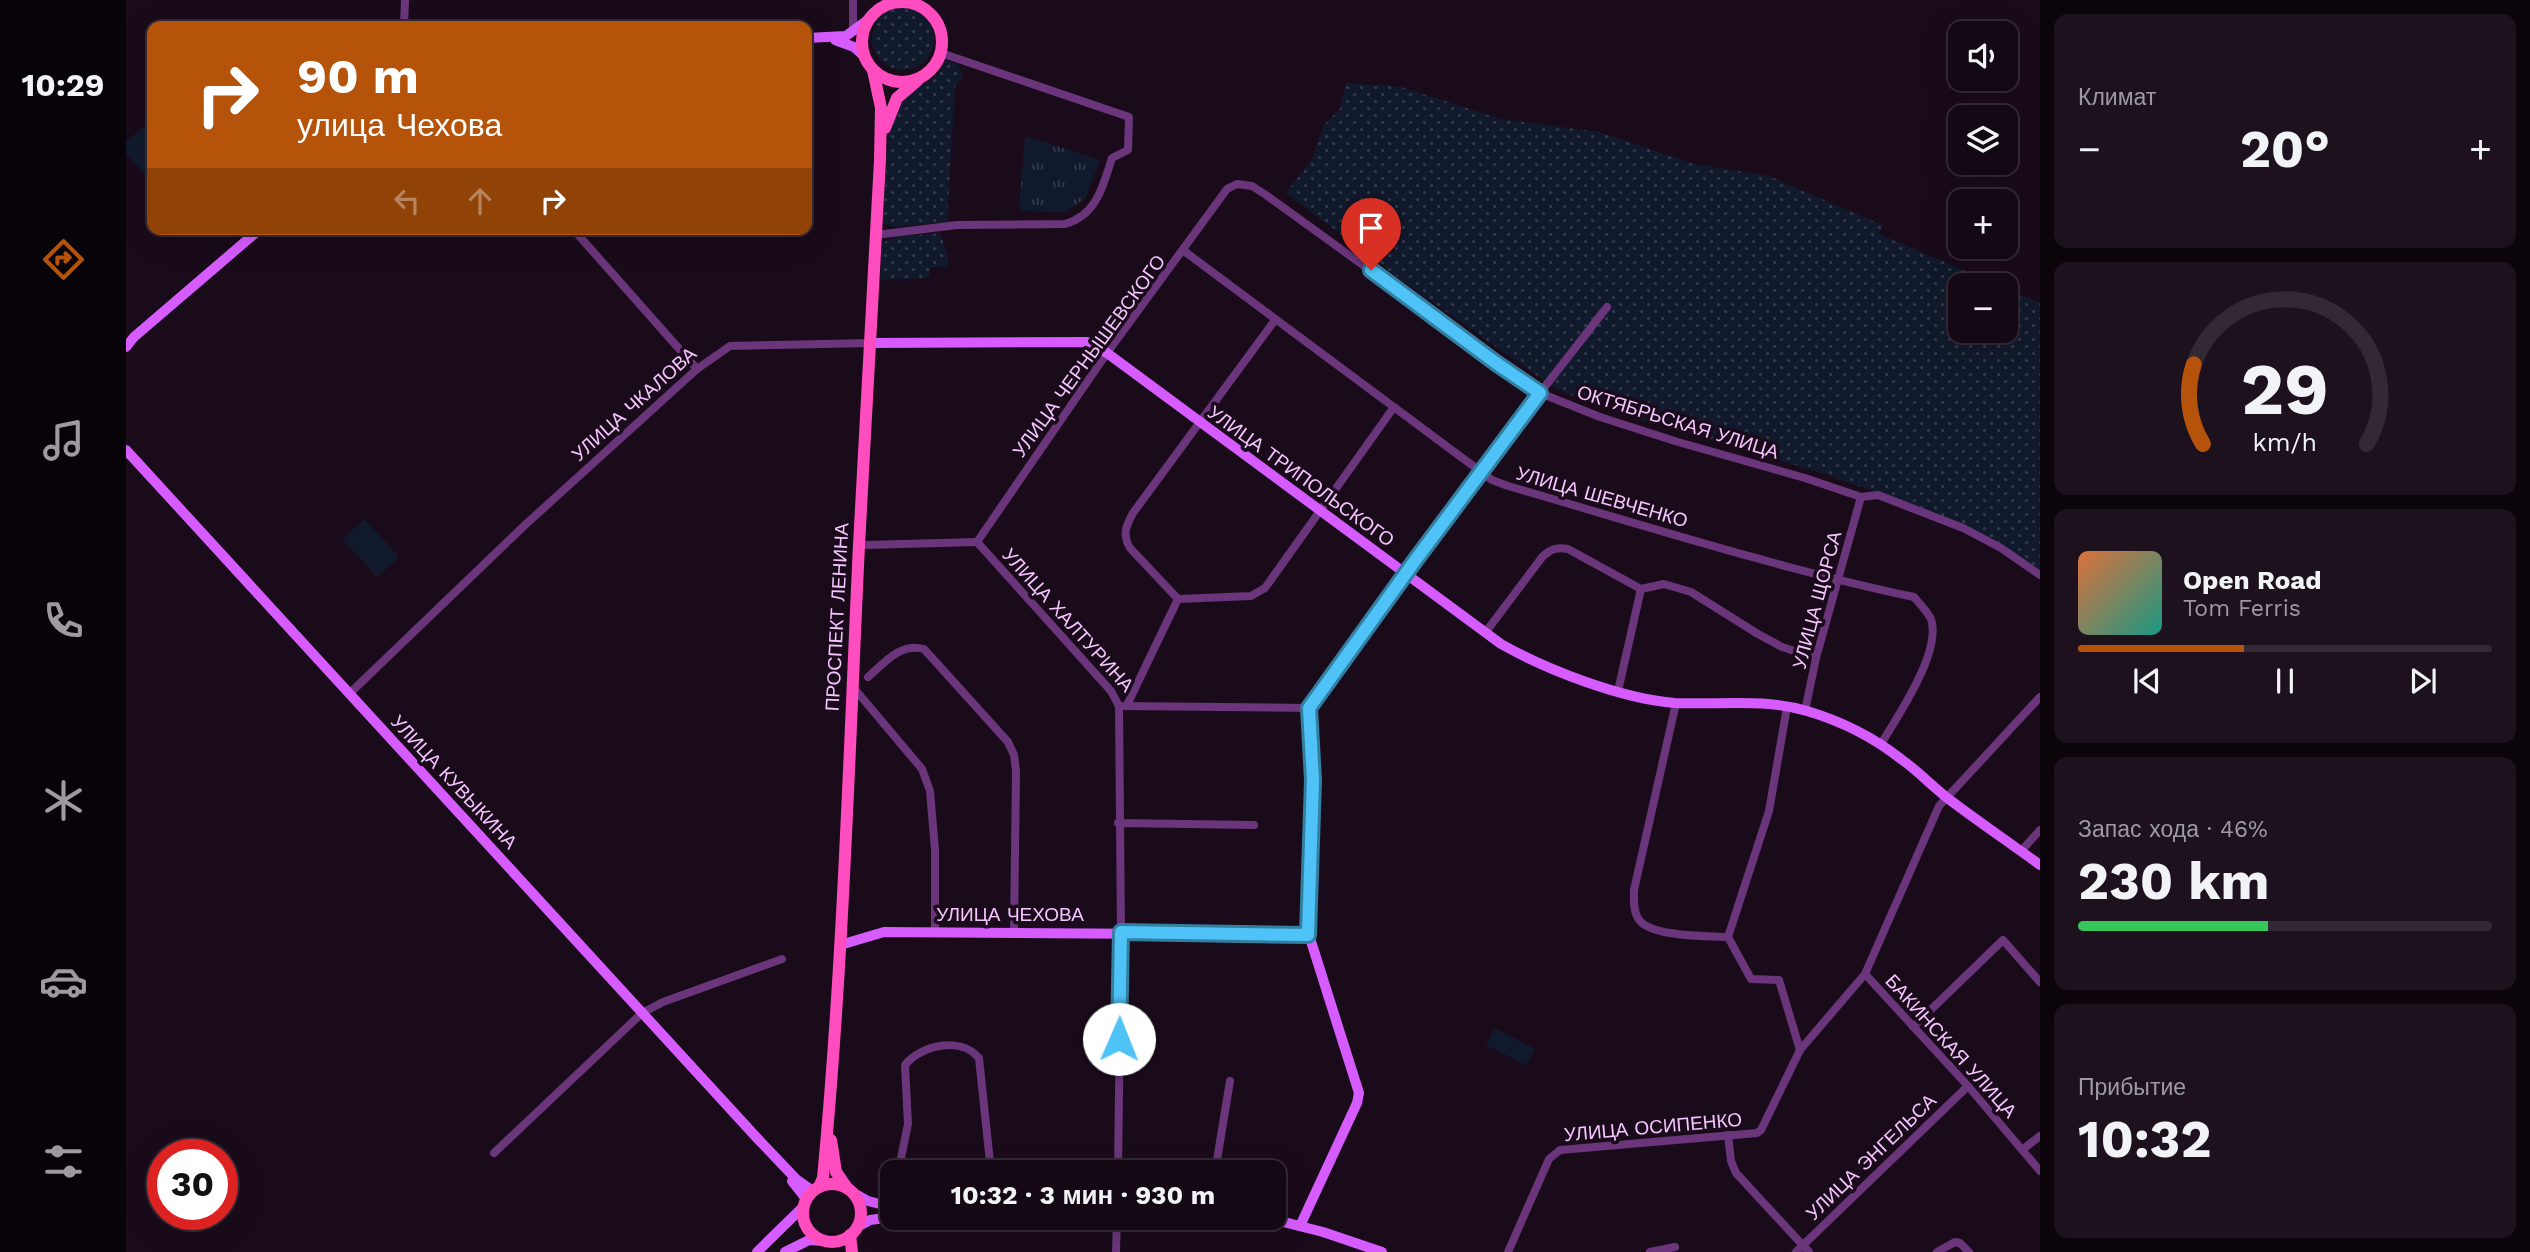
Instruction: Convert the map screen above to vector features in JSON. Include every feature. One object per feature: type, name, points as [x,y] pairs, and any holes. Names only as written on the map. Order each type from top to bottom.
[{"type":"main road","points":[[930,0],[942,36],[941,53],[933,68],[919,79],[895,82],[873,70],[864,56],[863,38],[869,19],[890,2],[920,6],[936,20]]},
{"type":"main road","name":"ПРОСПЕКТ ЛЕНИНА","points":[[810,1196],[823,1178],[840,946],[880,160],[881,108],[873,70]]},
{"type":"main road","name":"ПРОСПЕКТ ЛЕНИНА","points":[[880,160],[886,125],[897,98],[919,79]]},
{"type":"main road","name":"ПРОСПЕКТ ЛЕНИНА","points":[[831,1076],[831,1142],[840,1181],[849,1190]]},
{"type":"main road","points":[[845,1252],[807,1228],[804,1222],[810,1196],[830,1184],[849,1190],[860,1209],[853,1231],[852,1252]]},
{"type":"main road","points":[[829,1241],[853,1231]]},
{"type":"street","points":[[404,21],[405,0]]},
{"type":"street","points":[[853,0],[853,31]]},
{"type":"street","points":[[812,38],[846,36],[869,19]]},
{"type":"street","points":[[819,38],[846,43],[864,56]]},
{"type":"street","points":[[876,235],[957,225],[1065,224],[1075,221],[1085,215],[1098,197],[1112,158],[1128,150],[1129,117],[941,53]]},
{"type":"street","name":"ОКТЯБРЬСКАЯ УЛИЦА","points":[[1227,189],[1232,184],[1245,184],[1266,195],[1540,393],[1600,418],[1805,478],[1861,498],[1878,495],[1963,528],[2001,548],[2040,575]]},
{"type":"street","name":"УЛИЦА ЧЕРНЫШЕВСКОГО","points":[[977,542],[1107,353],[1227,189]]},
{"type":"street","points":[[126,347],[134,337],[253,235]]},
{"type":"street","points":[[578,235],[697,369]]},
{"type":"street","name":"УЛИЦА ШЕВЧЕНКО","points":[[1184,251],[1482,473],[1508,486],[1838,581],[1914,597],[1931,619],[1931,641],[1917,684],[1881,744]]},
{"type":"street","points":[[1300,1226],[1357,1103],[1359,1093],[1308,935],[1313,780],[1309,708],[1540,393],[1607,307]]},
{"type":"street","points":[[1275,320],[1125,527],[1125,539],[1130,548],[1178,599],[1251,596],[1265,588],[1394,407]]},
{"type":"street","name":"УЛИЦА ЧКАЛОВА","points":[[349,694],[516,534],[697,369],[730,346],[1087,342],[1107,353]]},
{"type":"street","name":"УЛИЦА ТРИПОЛЬСКОГО","points":[[1107,353],[1406,576],[1485,633],[1524,657],[1648,699],[1676,703],[1749,702],[1805,711],[1834,721],[1881,744],[1947,798],[2040,865]]},
{"type":"street","name":"УЛИЦА КУВЫКИНА","points":[[126,450],[810,1196]]},
{"type":"street","name":"УЛИЦА ЩОРСА","points":[[1805,711],[1816,658],[1861,498]]},
{"type":"street","points":[[865,545],[977,542]]},
{"type":"street","name":"УЛИЦА ХАЛТУРИНА","points":[[977,542],[1123,705],[1309,708]]},
{"type":"street","points":[[1485,633],[1543,556],[1555,548],[1568,549],[1641,589],[1664,584],[1691,592],[1782,647],[1816,658]]},
{"type":"street","points":[[1618,691],[1641,589]]},
{"type":"street","points":[[1118,1160],[1121,932],[1118,824],[1123,705],[1178,599]]},
{"type":"street","points":[[868,677],[904,649],[916,646],[924,649],[1008,742],[1014,755],[1016,771],[1014,932]]},
{"type":"street","points":[[853,687],[922,769],[930,791],[935,850],[935,931]]},
{"type":"street","name":"УЛИЦА ОСИПЕНКО","points":[[1508,1252],[1549,1159],[1560,1150],[1757,1133],[1761,1130],[1800,1050],[1865,974],[1940,806],[2040,697]]},
{"type":"street","points":[[1676,703],[1634,890],[1634,905],[1637,918],[1642,924],[1653,928],[1672,934],[1728,937]]},
{"type":"street","points":[[1787,707],[1769,811],[1728,937],[1751,979],[1779,980],[1800,1050]]},
{"type":"street","points":[[1118,824],[1254,825]]},
{"type":"street","points":[[2021,851],[2040,830]]},
{"type":"street","name":"УЛИЦА ЧЕХОВА","points":[[840,946],[875,933],[935,931],[1308,935]]},
{"type":"street","points":[[1913,1027],[2003,940],[2040,982]]},
{"type":"street","points":[[494,1153],[642,1013],[663,1002],[782,959]]},
{"type":"street","name":"БАКИНСКАЯ УЛИЦА","points":[[1865,974],[1968,1086],[2040,1171]]},
{"type":"street","points":[[901,1160],[908,1124],[905,1065],[932,1048],[959,1045],[979,1058],[990,1160]]},
{"type":"street","points":[[1217,1160],[1230,1081]]},
{"type":"street","name":"УЛИЦА ЭНГЕЛЬСА","points":[[1803,1250],[1968,1086]]},
{"type":"street","points":[[1728,1135],[1731,1161],[1736,1173],[1803,1250]]},
{"type":"street","points":[[2022,1150],[2040,1136]]},
{"type":"street","points":[[849,1190],[868,1201],[880,1204]]},
{"type":"street","points":[[757,1252],[810,1196]]},
{"type":"street","points":[[853,1231],[870,1220],[880,1219]]},
{"type":"street","points":[[1286,1222],[1382,1252]]},
{"type":"street","points":[[1116,1252],[1117,1230]]},
{"type":"street","points":[[785,1252],[809,1240],[829,1241]]},
{"type":"street","points":[[1937,1252],[1955,1242],[1969,1252]]},
{"type":"street","points":[[1650,1252],[1675,1247]]},
{"type":"green space","points":[[903,8],[925,17],[934,39],[925,61],[903,70],[881,61],[872,39],[881,17]]},
{"type":"green space","points":[[945,61],[958,64],[963,77],[955,87],[947,222],[894,227],[883,223],[889,125],[896,106],[912,89],[932,81]]},
{"type":"green space","points":[[1346,83],[1401,87],[1501,119],[1599,132],[1694,164],[1769,176],[1882,225],[1879,234],[1970,273],[1948,273],[1948,343],[2018,343],[2018,294],[2040,303],[2040,570],[1965,526],[1867,489],[1816,471],[1620,414],[1556,389],[1401,280],[1286,193],[1312,159],[1324,125],[1340,109]]},
{"type":"green space","points":[[147,123],[147,177],[126,153],[126,142]]},
{"type":"green space","points":[[1025,136],[1100,160],[1086,198],[1065,212],[1019,211]]},
{"type":"green space","points":[[940,233],[948,256],[947,267],[930,267],[930,278],[880,280],[882,243],[895,237]]},
{"type":"green space","points":[[365,519],[399,557],[377,577],[342,539]]},
{"type":"green space","points":[[1495,1028],[1535,1049],[1526,1065],[1486,1045]]},
{"type":"route","points":[[1119,1039],[1121,932],[1308,935],[1313,780],[1309,708],[1540,393],[1371,270]]}]
